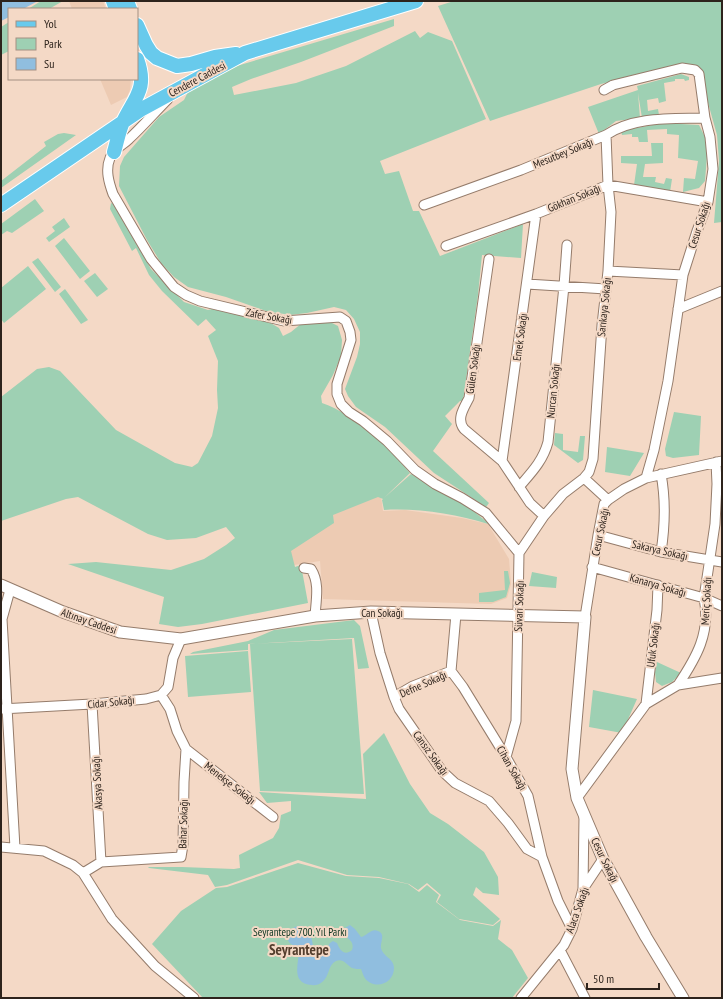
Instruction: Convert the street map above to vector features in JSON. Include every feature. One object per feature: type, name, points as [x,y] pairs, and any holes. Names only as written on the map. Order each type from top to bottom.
[{"type":"main road","name":"Cendere Caddesi","points":[[1,205],[63,161],[142,109],[245,53],[416,1]]},
{"type":"main road","points":[[138,27],[146,45],[157,58],[177,66],[185,66],[214,57],[245,53]]},
{"type":"main road","points":[[114,152],[123,122],[136,100],[140,89],[142,74],[138,62]]},
{"type":"street","name":"Cesur Sokağı","points":[[604,90],[613,85],[682,68],[695,70],[698,74],[705,118],[710,137],[712,164],[708,202],[683,275],[668,381],[654,450],[646,478],[624,489],[604,504],[592,567],[585,617],[572,769],[577,798],[602,859],[646,937],[683,998]]},
{"type":"street","points":[[114,152],[183,86]]},
{"type":"street","name":"Mesutbey Sokağı","points":[[424,205],[521,170],[606,135],[616,128],[631,123],[661,119],[705,118]]},
{"type":"street","name":"Sarıkaya Sokağı","points":[[584,478],[589,472],[592,459],[602,325],[608,270],[611,212],[608,185],[606,135]]},
{"type":"street","name":"Zafer Sokağı","points":[[114,152],[110,158],[108,173],[112,194],[151,260],[174,287],[200,301],[284,321],[340,317],[346,321],[351,340],[337,384],[337,394],[341,404],[349,412],[363,421],[387,441],[415,470],[435,484],[486,513],[519,553]]},
{"type":"street","name":"Gökhan Sokağı","points":[[446,246],[536,214],[608,185],[708,202]]},
{"type":"street","name":"Emek Sokağı","points":[[502,460],[536,214]]},
{"type":"street","name":"Nurcan Sokağı","points":[[519,487],[537,466],[546,451],[548,442],[567,245]]},
{"type":"street","name":"Gülen Sokağı","points":[[489,260],[469,398],[460,420],[460,425],[502,460],[530,503],[544,516]]},
{"type":"street","points":[[608,270],[683,275]]},
{"type":"street","points":[[527,284],[606,289]]},
{"type":"street","points":[[678,309],[722,292]]},
{"type":"street","points":[[646,478],[719,462]]},
{"type":"street","name":"Meriç Sokağı","points":[[678,685],[700,650],[703,636],[706,609],[704,598],[716,512],[719,462]]},
{"type":"street","points":[[660,552],[665,516],[664,489],[661,474]]},
{"type":"street","points":[[519,553],[544,516],[563,494],[584,478],[608,500]]},
{"type":"street","name":"Sakarya Sokağı","points":[[598,535],[660,552],[722,562]]},
{"type":"street","name":"Süvari Sokağı","points":[[506,757],[516,721],[519,553]]},
{"type":"street","name":"Kanarya Sokağı","points":[[592,567],[704,598],[722,606]]},
{"type":"street","points":[[304,568],[311,569],[315,576],[317,587],[315,616]]},
{"type":"street","name":"Ufuk Sokağı","points":[[646,704],[657,610],[658,585]]},
{"type":"street","points":[[6,587],[2,619],[4,709],[16,848]]},
{"type":"street","name":"Altınay Caddesi","points":[[6,587],[63,612],[120,632],[181,639]]},
{"type":"street","name":"Can Sokağı","points":[[181,639],[315,616],[371,612],[518,614],[585,617]]},
{"type":"street","name":"Cansız Sokağı","points":[[371,612],[380,653],[399,709],[442,771],[455,783],[489,801],[508,823],[527,849],[542,857]]},
{"type":"street","points":[[451,671],[456,614]]},
{"type":"street","points":[[181,639],[173,658],[168,687],[161,695],[170,709],[177,731],[186,749]]},
{"type":"street","name":"Defne Sokağı","points":[[394,697],[413,686],[451,671]]},
{"type":"street","name":"Cihan Sokağı","points":[[451,671],[463,687],[528,796],[542,857],[558,901],[572,929]]},
{"type":"street","points":[[678,685],[722,678]]},
{"type":"street","name":"Ufuk Sokağı","points":[[577,798],[646,704],[678,685]]},
{"type":"street","name":"Cidar Sokağı","points":[[4,709],[92,704],[146,699],[161,695]]},
{"type":"street","name":"Akasya Sokağı","points":[[92,704],[101,862]]},
{"type":"street","name":"Menekşe Sokağı","points":[[186,749],[273,817]]},
{"type":"street","name":"Bahar Sokağı","points":[[82,873],[101,862],[181,857],[183,845],[186,749]]},
{"type":"street","points":[[583,889],[584,816]]},
{"type":"street","points":[[1,847],[44,851],[73,865],[82,873],[112,919],[155,966],[194,998]]},
{"type":"street","name":"Alaca Sokağı","points":[[526,996],[564,945],[572,929],[583,889],[602,859]]},
{"type":"street","points":[[560,950],[585,998]]},
{"type":"shaded area","points":[[69,1],[103,1],[106,8],[72,8]]},
{"type":"shaded area","points":[[100,80],[131,80],[130,90],[127,97],[111,105]]},
{"type":"shaded area","points":[[380,489],[383,511],[405,510],[462,518],[488,524],[509,559],[511,584],[507,598],[491,604],[323,599],[320,561],[294,565],[288,548],[342,504]]},
{"type":"green space","points":[[41,1],[63,1],[51,8],[30,8]]},
{"type":"green space","points":[[454,1],[722,1],[722,222],[714,223],[719,161],[717,135],[698,67],[684,63],[601,84],[490,121],[438,6]]},
{"type":"green space","points":[[394,19],[394,26],[232,87],[234,95],[296,83],[346,66],[415,31],[420,38],[428,32],[452,41],[486,119],[380,161],[385,174],[399,171],[413,211],[419,211],[440,256],[523,224],[521,258],[482,255],[463,401],[460,401],[445,416],[452,424],[433,451],[489,503],[486,507],[434,473],[385,427],[356,407],[348,396],[345,389],[357,357],[360,344],[360,332],[354,319],[346,310],[334,307],[290,315],[266,311],[226,297],[188,287],[174,277],[161,263],[147,240],[119,186],[120,166],[124,157],[159,117],[184,100],[188,92],[220,71]]},
{"type":"green space","points":[[8,23],[8,52],[1,55],[1,27]]},
{"type":"green space","points":[[681,74],[689,77],[689,80],[685,81],[684,79],[675,79],[675,81],[664,83],[666,101],[659,103],[658,98],[647,100],[648,111],[658,109],[659,115],[642,118],[638,93],[640,118],[616,121],[599,134],[588,107],[638,90],[637,86]]},
{"type":"green space","points":[[663,123],[699,125],[708,143],[705,181],[699,188],[683,192],[684,178],[695,179],[698,161],[678,158],[679,135],[667,134],[667,129],[647,130],[648,142],[639,142],[638,137],[632,137],[632,134],[622,135],[621,131]]},
{"type":"green space","points":[[64,133],[76,135],[1,188],[1,181],[46,146],[44,142],[58,134]]},
{"type":"green space","points":[[651,143],[663,143],[663,163],[645,164],[643,177],[656,177],[655,182],[664,184],[666,178],[672,179],[670,192],[634,185],[637,164],[621,163],[621,156],[652,156]]},
{"type":"green space","points":[[35,199],[44,211],[12,233],[7,231],[1,235],[1,224]]},
{"type":"green space","points":[[111,203],[151,269],[184,302],[208,310],[212,309],[269,322],[279,328],[283,336],[291,332],[302,323],[330,322],[338,326],[342,340],[341,356],[333,375],[321,396],[322,403],[348,415],[359,423],[381,442],[410,473],[384,498],[411,474],[467,506],[488,524],[437,512],[384,510],[383,499],[378,497],[333,515],[334,523],[291,551],[295,567],[301,565],[308,603],[202,624],[178,627],[159,624],[164,597],[68,564],[96,562],[171,570],[204,559],[235,538],[226,527],[196,538],[167,540],[148,534],[78,497],[66,499],[1,521],[1,397],[37,369],[49,367],[60,371],[116,430],[175,463],[192,467],[198,463],[212,436],[218,408],[218,361],[208,336],[216,330],[206,319],[198,326],[162,291],[149,275],[136,248],[132,251],[110,209]]},
{"type":"green space","points":[[64,218],[70,227],[49,242],[46,238],[55,231],[52,227]]},
{"type":"green space","points":[[64,238],[90,271],[80,279],[55,246]]},
{"type":"green space","points":[[38,258],[61,287],[55,292],[32,262]]},
{"type":"green space","points":[[28,266],[46,289],[4,323],[1,319],[1,288]]},
{"type":"green space","points":[[95,273],[108,289],[97,297],[84,281]]},
{"type":"green space","points":[[65,289],[88,320],[81,324],[59,294]]},
{"type":"green space","points":[[674,412],[701,416],[699,455],[673,458],[666,456],[665,449]]},
{"type":"green space","points":[[555,433],[563,434],[563,450],[578,452],[580,436],[585,436],[583,460],[578,463],[554,445]]},
{"type":"green space","points":[[607,447],[644,453],[630,476],[605,472]]},
{"type":"green space","points":[[504,571],[508,571],[510,583],[506,597],[493,602],[479,602],[479,593],[505,590]]},
{"type":"green space","points":[[532,572],[557,577],[556,588],[529,586]]},
{"type":"green space","points":[[354,620],[360,626],[369,668],[358,669],[354,638],[248,644],[248,650],[190,654],[193,652],[248,641],[274,630]]},
{"type":"green space","points":[[352,639],[364,794],[260,791],[250,644]]},
{"type":"green space","points":[[248,651],[251,692],[188,697],[185,656]]},
{"type":"green space","points":[[657,662],[681,673],[672,682],[662,686],[656,682],[655,672]]},
{"type":"green space","points":[[593,690],[637,699],[622,733],[589,727]]},
{"type":"green space","points":[[384,733],[410,784],[430,813],[448,824],[484,852],[498,877],[499,895],[483,893],[476,887],[473,895],[500,919],[493,925],[459,919],[437,902],[441,895],[427,883],[418,890],[409,884],[379,877],[347,875],[298,860],[227,885],[215,887],[208,875],[148,867],[240,868],[239,855],[273,838],[279,828],[281,815],[291,811],[291,801],[267,803],[259,792],[366,799],[363,754]]},
{"type":"green space","name":"Seyrantepe 700. Yıl Parkı","points":[[298,863],[346,876],[379,878],[408,884],[419,892],[427,885],[439,895],[436,902],[460,920],[493,926],[501,920],[498,939],[512,950],[528,978],[512,998],[203,998],[152,944],[181,911],[216,888],[227,887]]},
{"type":"water","points":[[1,1],[38,1],[25,8],[8,8],[8,18],[1,21]]},
{"type":"water","points":[[350,925],[361,937],[371,931],[376,930],[382,934],[382,951],[394,965],[392,977],[382,984],[373,984],[366,979],[361,969],[352,968],[343,961],[338,960],[332,964],[325,979],[319,984],[305,984],[301,981],[297,972],[299,950],[288,940],[291,930],[297,926],[307,929],[315,953],[319,957],[323,955],[330,943],[333,941],[337,943],[345,953],[352,950],[352,943],[344,932],[345,928]]},
{"type":"district","name":"Seyrantepe","points":[[299,950]]}]
